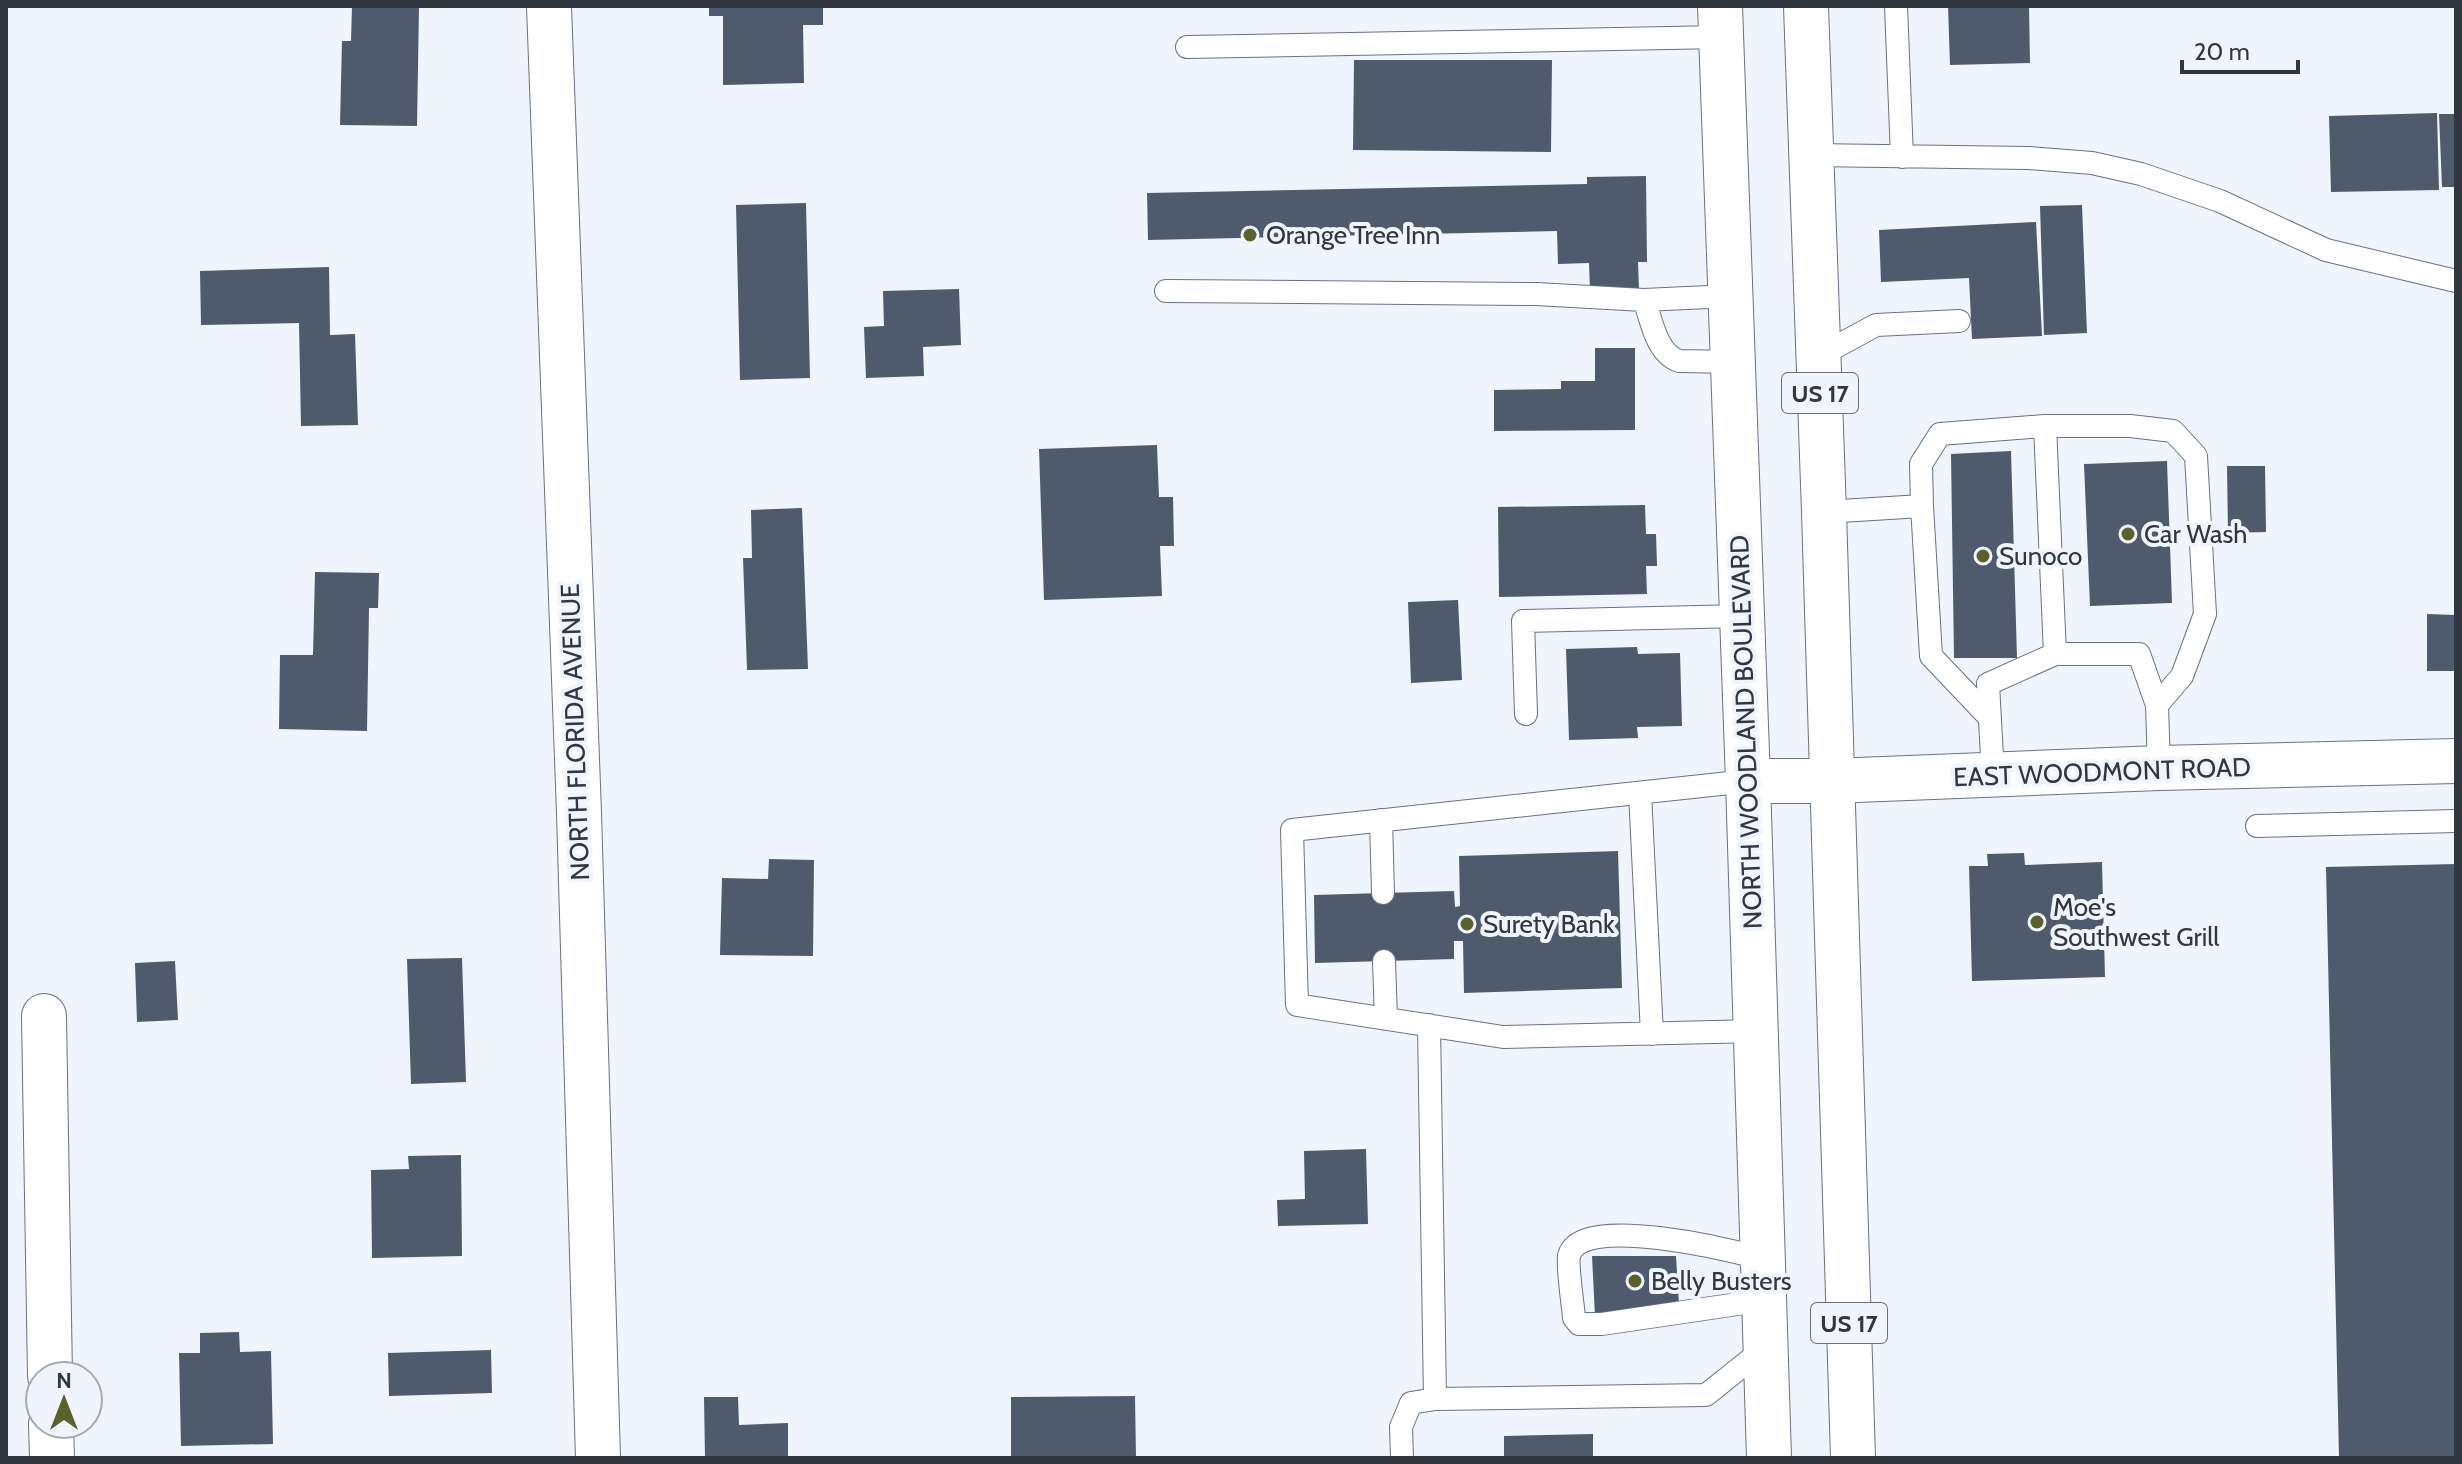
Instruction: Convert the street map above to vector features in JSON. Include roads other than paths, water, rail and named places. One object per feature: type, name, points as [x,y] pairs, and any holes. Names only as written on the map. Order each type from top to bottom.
[{"type":"main road","name":"NORTH FLORIDA AVENUE","points":[[549,6],[579,813],[598,1458]]},
{"type":"main road","name":"US 17","points":[[1806,6],[1853,1458]]},
{"type":"main road","name":"NORTH WOODLAND BOULEVARD","points":[[1721,22],[1769,1458]]},
{"type":"main road","name":"EAST WOODMONT ROAD","points":[[1748,781],[2456,761]]},
{"type":"main road","points":[[44,1016],[50,1360]]},
{"type":"lane","points":[[1896,6],[1902,157]]},
{"type":"lane","points":[[1187,47],[1721,22]]},
{"type":"lane","points":[[1811,155],[2029,158],[2092,163],[2141,174],[2220,201],[2326,250],[2456,281]]},
{"type":"lane","points":[[1166,291],[1536,294],[1644,300],[1730,296]]},
{"type":"lane","points":[[1644,300],[1663,351],[1671,358],[1679,361],[1733,362]]},
{"type":"lane","points":[[1819,356],[1876,325],[1959,321]]},
{"type":"lane","points":[[2045,426],[2055,654]]},
{"type":"lane","points":[[1990,718],[1931,656],[1921,464],[1940,434],[2045,426],[2130,426],[2173,431],[2196,456],[2205,614],[2182,676],[2157,705]]},
{"type":"lane","points":[[1824,512],[1922,506]]},
{"type":"lane","points":[[1526,714],[1523,621],[1742,616]]},
{"type":"lane","points":[[1993,775],[1988,684],[2055,654],[2139,654],[2157,705],[2159,768]]},
{"type":"lane","points":[[1748,781],[1292,830],[1297,1005],[1503,1037],[1756,1031]]},
{"type":"lane","points":[[1640,793],[1652,1034]]},
{"type":"lane","points":[[1381,820],[1383,893]]},
{"type":"lane","points":[[2257,826],[2456,821]]},
{"type":"lane","points":[[1384,961],[1386,1019]]},
{"type":"lane","points":[[1429,1025],[1435,1399]]},
{"type":"lane","points":[[1639,1236],[1710,1245],[1764,1280],[1602,1324],[1579,1324],[1574,1318],[1569,1256],[1576,1245],[1594,1238],[1639,1236]]},
{"type":"lane","points":[[1402,1458],[1401,1427],[1411,1403],[1435,1399],[1706,1395],[1766,1347]]},
{"type":"place","name":"Orange Tree Inn","points":[[1250,235]]},
{"type":"place","name":"Car Wash","points":[[2128,534]]},
{"type":"place","name":"Sunoco","points":[[1983,556]]},
{"type":"place","name":"Moe's Southwest Grill","points":[[2037,922]]},
{"type":"place","name":"Surety Bank","points":[[1467,924]]},
{"type":"place","name":"Belly Busters","points":[[1635,1281]]}]
